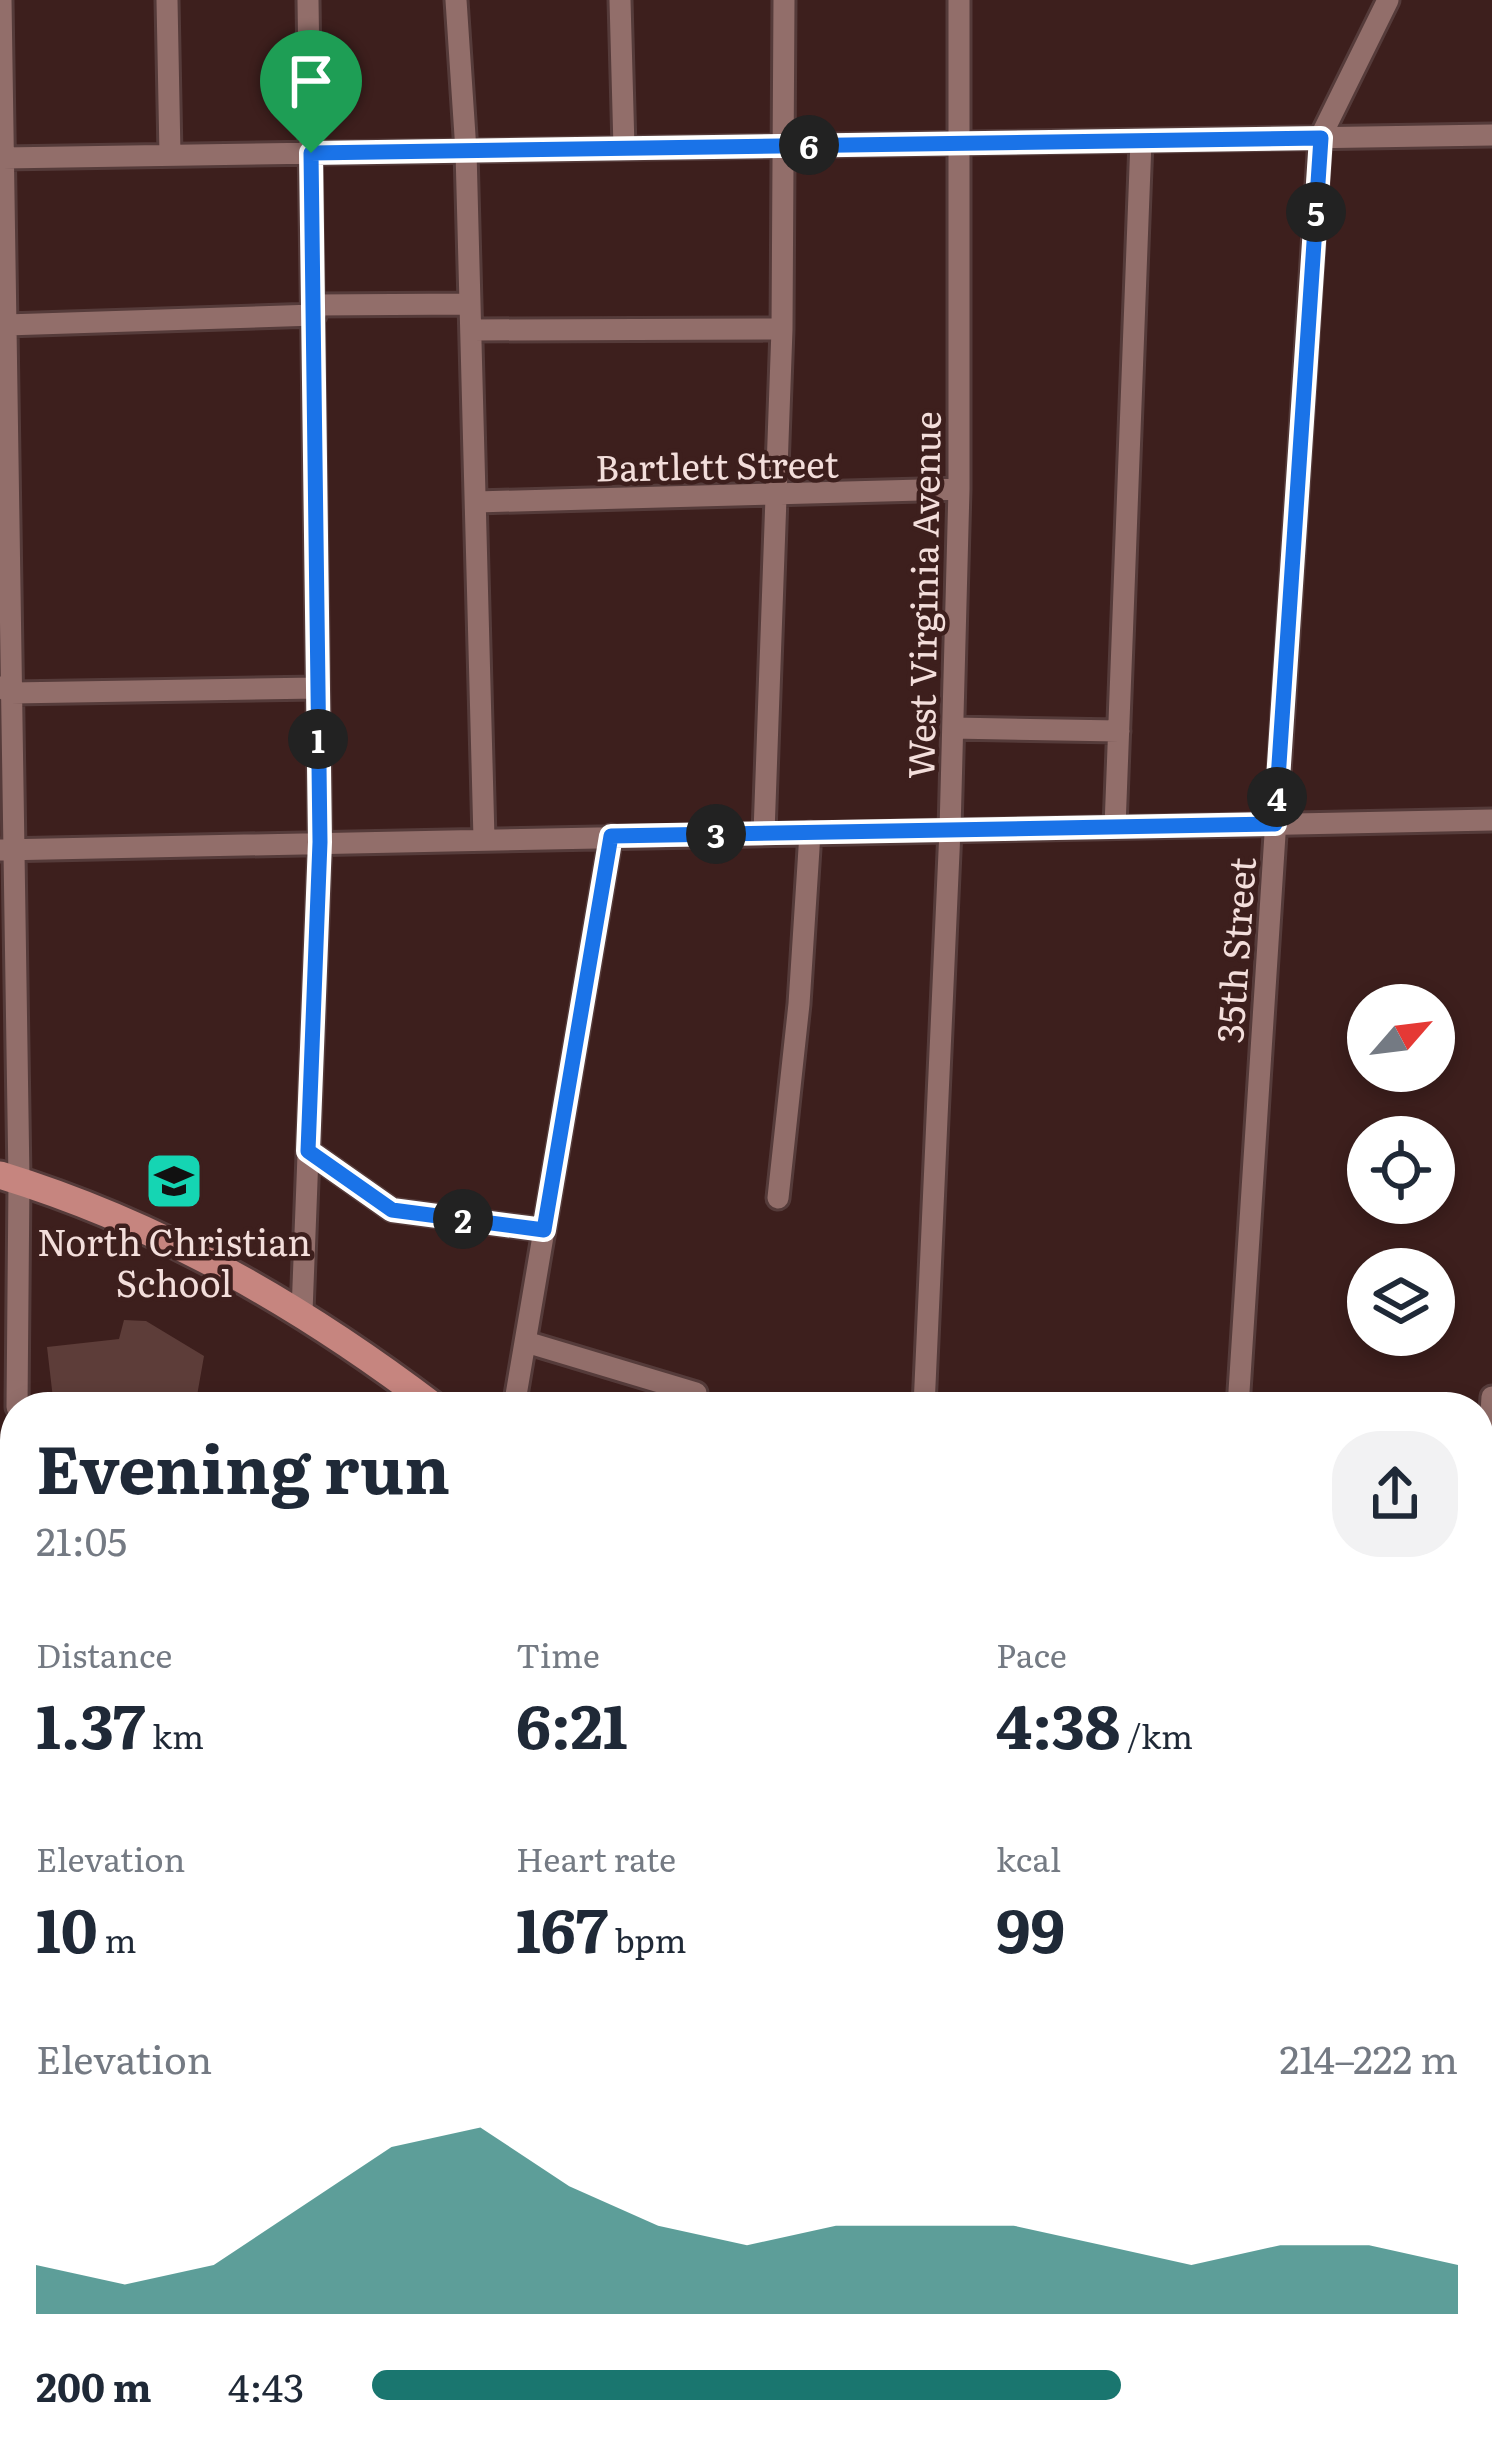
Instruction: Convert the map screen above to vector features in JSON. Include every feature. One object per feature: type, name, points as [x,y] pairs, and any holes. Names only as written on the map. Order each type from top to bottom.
[{"type":"main road","points":[[10,1178],[131,1222],[302,1312],[415,1392]]},
{"type":"street","points":[[1,0],[10,1178],[17,1392]]},
{"type":"street","points":[[166,0],[170,155]]},
{"type":"street","points":[[302,1312],[320,842],[308,0]]},
{"type":"street","points":[[456,0],[466,151],[484,838]]},
{"type":"street","points":[[620,0],[624,148]]},
{"type":"street","points":[[764,833],[782,328],[784,0]]},
{"type":"street","name":"West Virginia Avenue","points":[[925,1392],[950,830],[959,489],[959,0]]},
{"type":"street","points":[[1321,138],[1388,0]]},
{"type":"street","points":[[3,158],[1492,135]]},
{"type":"street","name":"35th Street","points":[[1239,1392],[1321,138]]},
{"type":"street","points":[[1115,827],[1142,140]]},
{"type":"street","points":[[6,325],[470,304]]},
{"type":"street","points":[[471,330],[782,328]]},
{"type":"street","name":"Bartlett Street","points":[[476,502],[959,489]]},
{"type":"street","points":[[6,690],[317,688]]},
{"type":"street","points":[[953,728],[1119,730]]},
{"type":"street","points":[[7,850],[1492,820]]},
{"type":"street","points":[[778,1198],[799,1004],[810,833]]},
{"type":"street","points":[[517,1392],[611,836]]},
{"type":"street","points":[[308,1151],[392,1210],[544,1230]]},
{"type":"street","points":[[526,1342],[693,1392]]},
{"type":"building","points":[[124,1320],[146,1321],[204,1356],[198,1392],[52,1392],[47,1347],[119,1339]]},
{"type":"place","name":"North Christian School","points":[[174,1181]]},
{"type":"route","points":[[1321,138],[1275,824],[611,836],[544,1230],[392,1210],[308,1151],[320,842],[311,153],[1321,138]]}]
